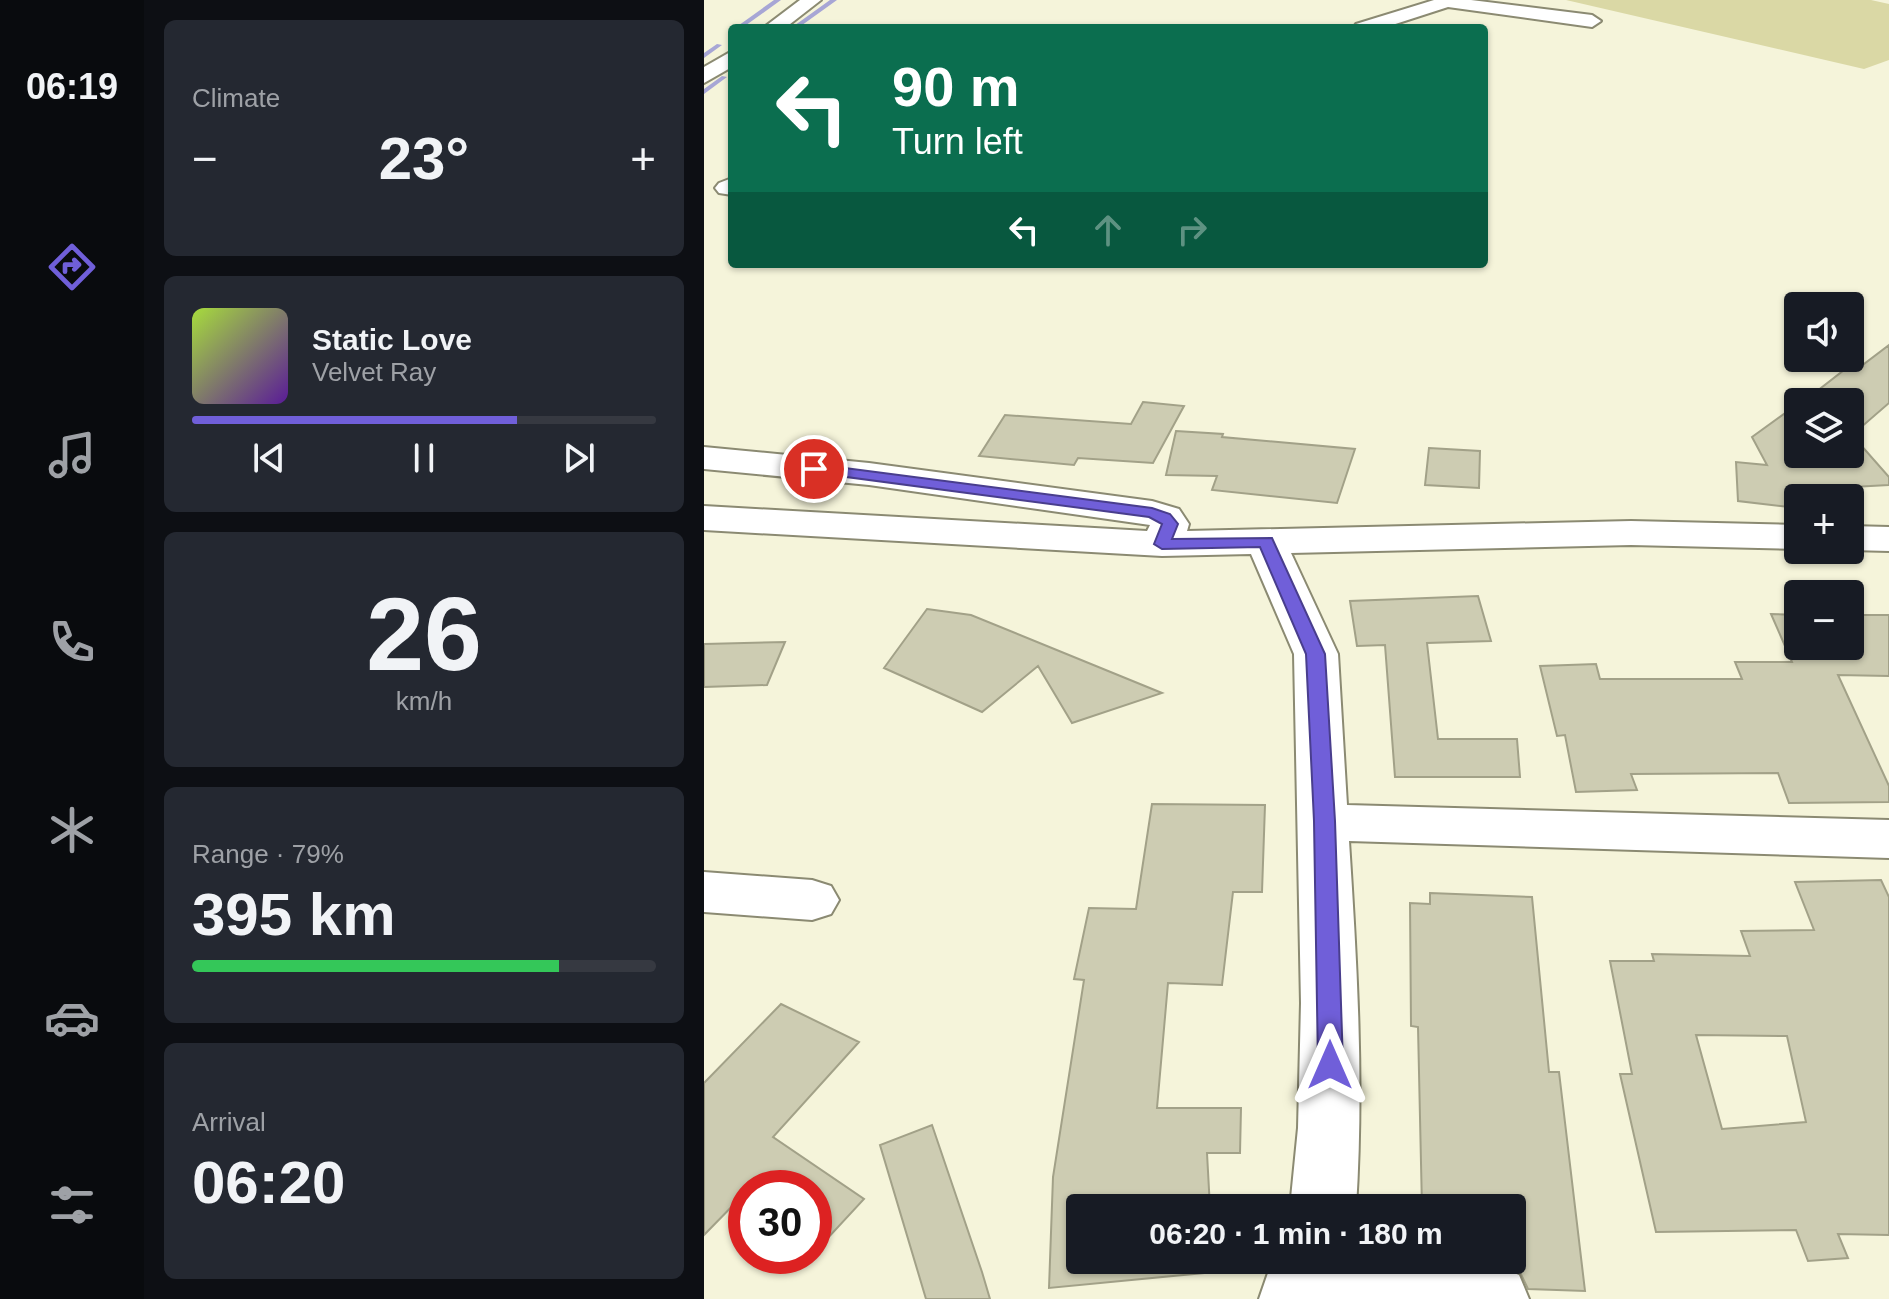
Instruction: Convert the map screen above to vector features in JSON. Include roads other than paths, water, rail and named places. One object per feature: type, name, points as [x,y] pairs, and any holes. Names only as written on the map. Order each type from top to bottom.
[{"type":"street","points":[[779,24],[812,0]]},
{"type":"street","points":[[1377,24],[1452,2],[1592,21]]},
{"type":"street","points":[[704,77],[728,60]]},
{"type":"street","points":[[704,458],[869,474],[1152,513],[1165,517],[1170,524],[1162,544]]},
{"type":"street","points":[[704,518],[1162,544],[1631,533],[1784,537]]},
{"type":"street","points":[[1864,538],[1889,539]]},
{"type":"street","points":[[1266,542],[1316,654],[1324,821],[1330,1128],[1324,1194]]},
{"type":"street","points":[[1324,821],[1393,826],[1889,839]]},
{"type":"street","points":[[704,892],[812,900]]},
{"type":"street","points":[[1295,1285],[1494,1299]]},
{"type":"waterway","points":[[744,24],[778,0]]},
{"type":"waterway","points":[[800,24],[834,0]]},
{"type":"waterway","points":[[704,56],[719,45]]},
{"type":"waterway","points":[[704,92],[724,77]]}]
